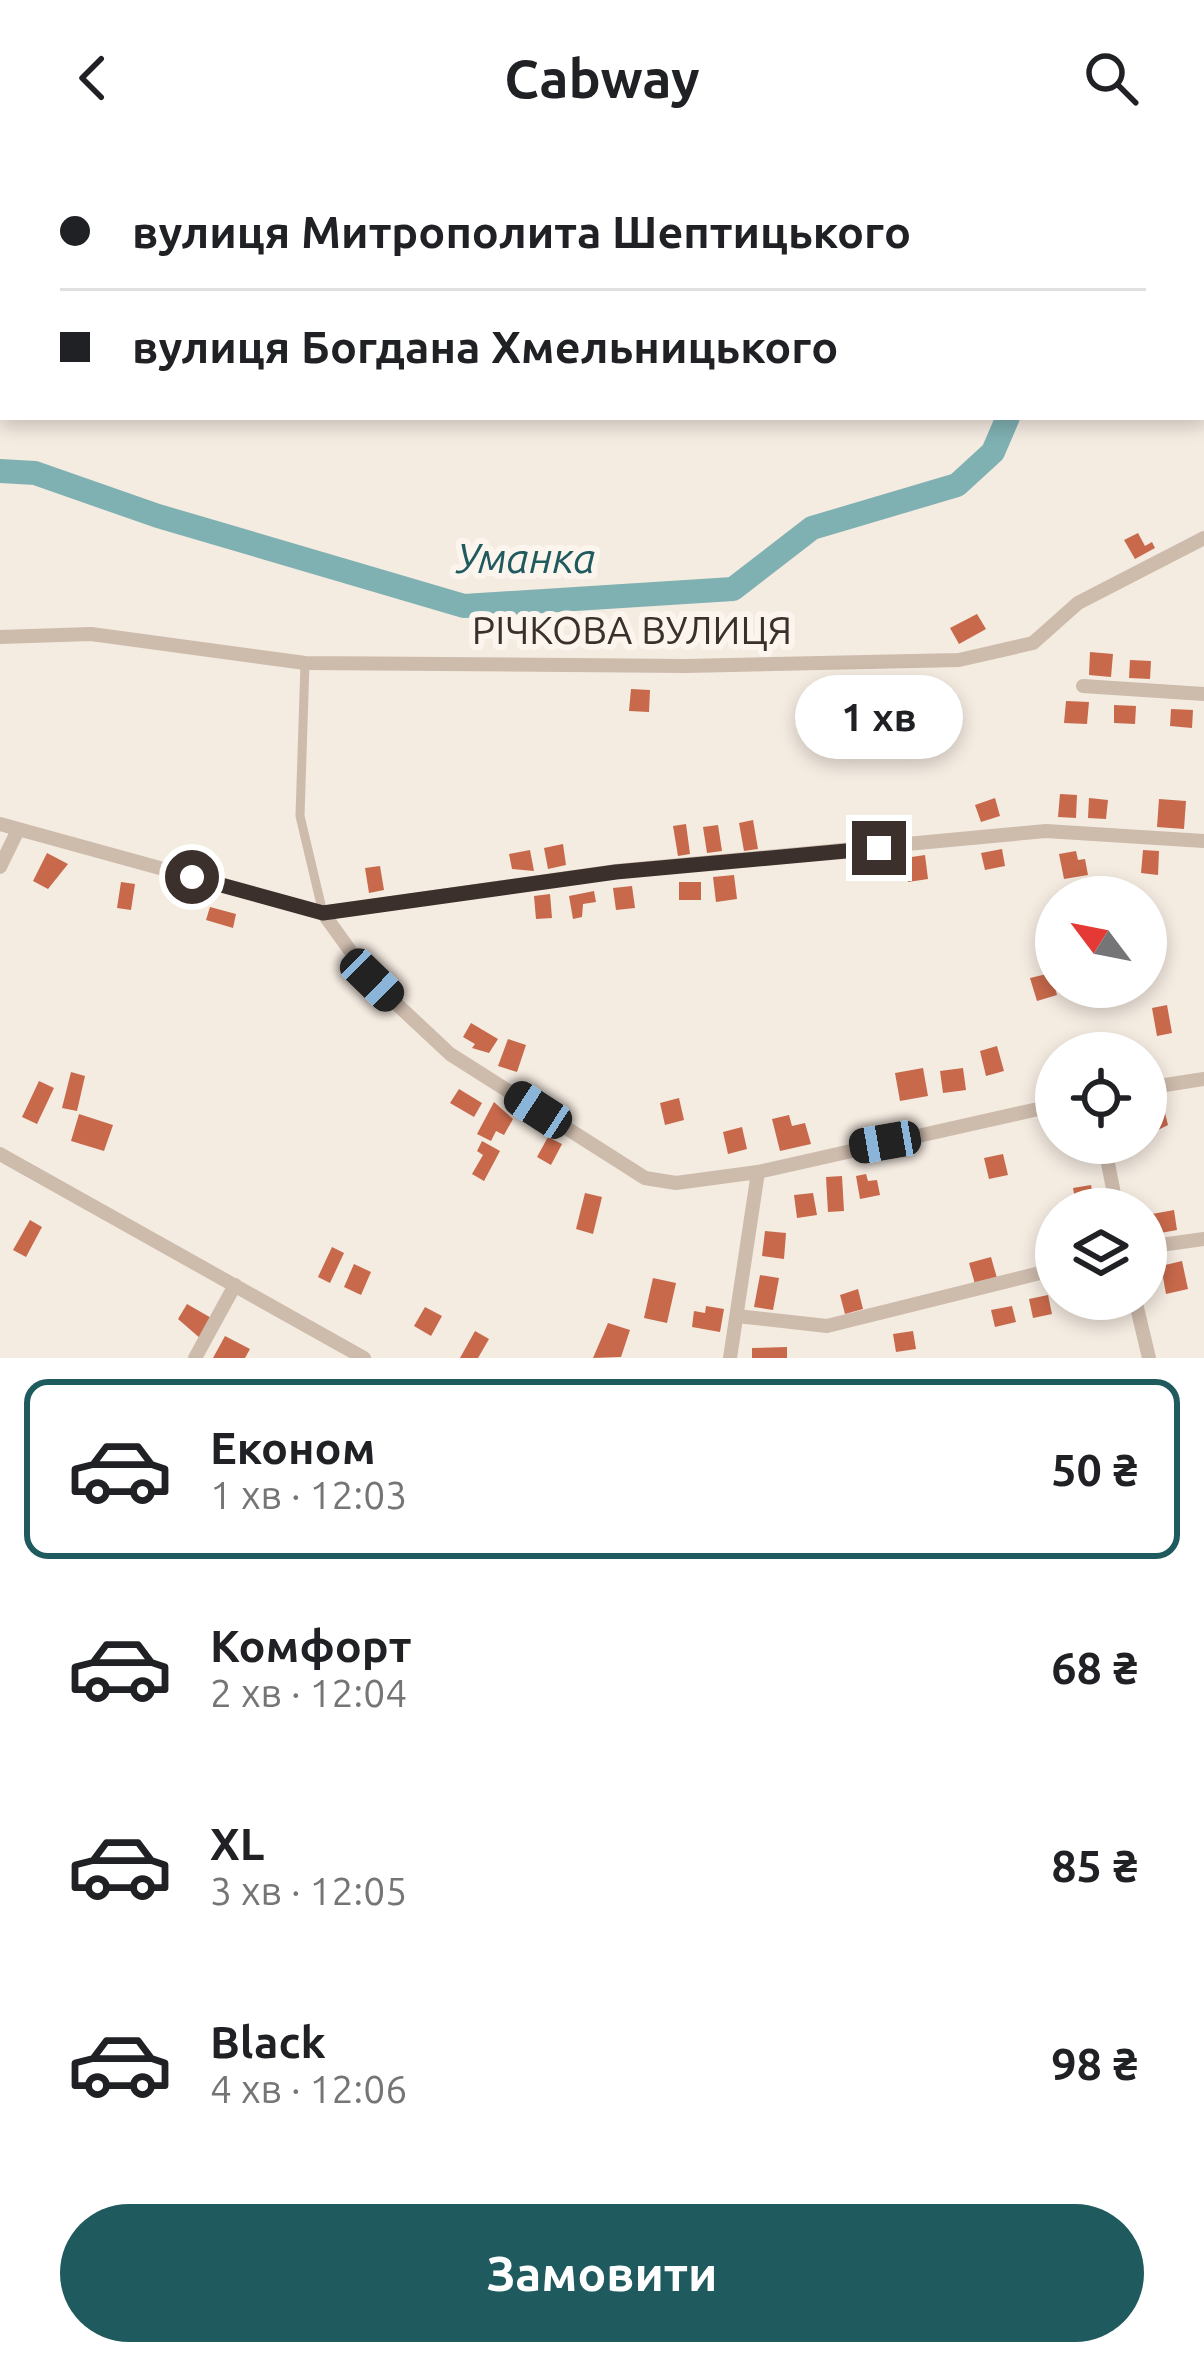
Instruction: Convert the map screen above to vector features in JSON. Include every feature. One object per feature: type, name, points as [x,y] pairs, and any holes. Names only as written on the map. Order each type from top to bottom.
[{"type":"street","name":"РІЧКОВА ВУЛИЦЯ","points":[[0,637],[91,634],[305,663],[686,666],[958,660],[1033,643],[1078,603],[1204,538]]},
{"type":"street","points":[[305,663],[300,816],[323,913],[372,980],[450,1054],[645,1178],[676,1183],[758,1172],[1035,1110]]},
{"type":"street","points":[[1083,686],[1204,694]]},
{"type":"street","points":[[0,824],[323,913],[616,872],[1046,831],[1204,841]]},
{"type":"street","points":[[0,867],[18,830]]},
{"type":"street","points":[[1167,1085],[1204,1079]]},
{"type":"street","points":[[0,1154],[364,1358]]},
{"type":"street","points":[[730,1358],[758,1172]]},
{"type":"street","points":[[1167,1244],[1204,1239]]},
{"type":"street","points":[[736,1316],[827,1326],[1035,1274]]},
{"type":"street","points":[[195,1358],[235,1285]]},
{"type":"street","points":[[1141,1320],[1149,1358]]},
{"type":"building","points":[[1138,533],[1145,546],[1152,542],[1155,548],[1135,559],[1124,540]]},
{"type":"building","points":[[977,614],[986,629],[959,644],[950,628]]},
{"type":"building","points":[[1090,652],[1113,654],[1111,677],[1089,675]]},
{"type":"building","points":[[1130,660],[1151,661],[1150,679],[1129,678]]},
{"type":"building","points":[[631,689],[650,690],[649,712],[629,711]]},
{"type":"building","points":[[1066,701],[1089,702],[1087,724],[1064,723]]},
{"type":"building","points":[[1114,705],[1136,706],[1135,724],[1114,723]]},
{"type":"building","points":[[1171,709],[1193,710],[1192,728],[1170,726]]},
{"type":"building","points":[[1060,794],[1077,795],[1076,818],[1058,817]]},
{"type":"building","points":[[995,798],[1000,816],[981,822],[975,805]]},
{"type":"building","points":[[1089,798],[1108,800],[1106,819],[1088,818]]},
{"type":"building","points":[[1159,799],[1186,801],[1184,829],[1157,827]]},
{"type":"building","points":[[753,820],[758,849],[744,851],[739,823]]},
{"type":"building","points":[[686,824],[690,854],[678,856],[673,826]]},
{"type":"building","points":[[718,825],[722,851],[707,853],[703,827]]},
{"type":"building","points":[[563,844],[566,865],[548,869],[544,848]]},
{"type":"building","points":[[1002,849],[1005,866],[985,870],[981,853]]},
{"type":"building","points":[[530,850],[534,871],[512,869],[509,854]]},
{"type":"building","points":[[1143,850],[1159,851],[1158,875],[1141,873]]},
{"type":"building","points":[[1076,851],[1078,860],[1085,859],[1088,875],[1063,876],[1059,854]]},
{"type":"building","points":[[47,853],[68,864],[48,889],[33,881]]},
{"type":"building","points":[[925,855],[928,879],[908,882],[905,858]]},
{"type":"building","points":[[380,866],[384,890],[369,893],[365,868]]},
{"type":"building","points":[[734,875],[737,899],[716,902],[713,877]]},
{"type":"building","points":[[121,882],[135,884],[131,910],[117,908]]},
{"type":"building","points":[[679,882],[701,882],[701,900],[679,900]]},
{"type":"building","points":[[632,886],[635,908],[616,910],[613,888]]},
{"type":"building","points":[[594,891],[596,902],[583,904],[582,917],[573,919],[569,896]]},
{"type":"building","points":[[550,894],[552,918],[536,919],[534,896]]},
{"type":"building","points":[[210,907],[236,914],[233,928],[206,920]]},
{"type":"building","points":[[1167,1005],[1172,1033],[1156,1032],[1152,1008]]},
{"type":"building","points":[[471,1023],[498,1039],[489,1053],[472,1048],[475,1044],[463,1037]]},
{"type":"building","points":[[508,1039],[526,1045],[517,1072],[498,1066]]},
{"type":"building","points":[[997,1046],[1004,1071],[986,1076],[980,1051]]},
{"type":"building","points":[[923,1068],[928,1096],[900,1101],[895,1073]]},
{"type":"building","points":[[963,1068],[966,1090],[943,1093],[940,1071]]},
{"type":"building","points":[[71,1072],[85,1076],[77,1111],[62,1108]]},
{"type":"building","points":[[39,1081],[54,1088],[37,1124],[22,1117]]},
{"type":"building","points":[[459,1089],[482,1103],[474,1117],[450,1103]]},
{"type":"building","points":[[679,1098],[684,1120],[665,1125],[660,1103]]},
{"type":"building","points":[[494,1102],[513,1119],[504,1135],[496,1131],[491,1141],[477,1134]]},
{"type":"building","points":[[79,1114],[113,1125],[104,1151],[71,1141]]},
{"type":"building","points":[[789,1115],[792,1126],[805,1123],[811,1144],[780,1151],[772,1119]]},
{"type":"building","points":[[742,1127],[747,1149],[728,1154],[723,1132]]},
{"type":"building","points":[[548,1137],[562,1144],[551,1165],[537,1157]]},
{"type":"building","points":[[482,1141],[500,1151],[484,1181],[472,1174],[483,1155],[477,1151]]},
{"type":"building","points":[[1003,1154],[1008,1175],[989,1179],[984,1158]]},
{"type":"building","points":[[866,1174],[868,1181],[877,1180],[880,1195],[860,1199],[856,1176]]},
{"type":"building","points":[[842,1176],[844,1211],[828,1212],[826,1177]]},
{"type":"building","points":[[585,1193],[602,1197],[593,1234],[576,1229]]},
{"type":"building","points":[[813,1193],[817,1215],[797,1218],[794,1195]]},
{"type":"building","points":[[1174,1210],[1177,1230],[1167,1232],[1167,1211]]},
{"type":"building","points":[[30,1220],[42,1227],[26,1257],[13,1250]]},
{"type":"building","points":[[765,1231],[786,1233],[784,1259],[762,1256]]},
{"type":"building","points":[[332,1247],[344,1253],[330,1283],[318,1277]]},
{"type":"building","points":[[991,1257],[997,1278],[975,1284],[969,1263]]},
{"type":"building","points":[[1182,1261],[1188,1289],[1167,1294],[1167,1265]]},
{"type":"building","points":[[354,1264],[371,1272],[361,1295],[344,1287]]},
{"type":"building","points":[[760,1275],[779,1278],[773,1310],[754,1307]]},
{"type":"building","points":[[653,1278],[676,1283],[667,1323],[644,1318]]},
{"type":"building","points":[[858,1289],[863,1309],[845,1314],[840,1295]]},
{"type":"building","points":[[187,1304],[213,1319],[201,1339],[178,1319]]},
{"type":"building","points":[[706,1306],[724,1309],[720,1332],[692,1327],[694,1311],[705,1313]]},
{"type":"building","points":[[1012,1306],[1016,1322],[995,1327],[991,1310]]},
{"type":"building","points":[[425,1307],[442,1316],[431,1336],[414,1326]]},
{"type":"building","points":[[608,1323],[630,1330],[621,1357],[593,1358]]},
{"type":"building","points":[[475,1331],[489,1339],[478,1358],[460,1358]]},
{"type":"building","points":[[913,1331],[916,1349],[896,1352],[893,1334]]},
{"type":"building","points":[[225,1336],[250,1349],[245,1358],[213,1358]]},
{"type":"building","points":[[787,1347],[787,1358],[752,1358],[752,1348]]},
{"type":"waterway","name":"Уманка","points":[[0,471],[35,473],[158,516],[464,606],[733,589],[812,528],[957,485],[993,452],[1007,420]]},
{"type":"route","points":[[192,877],[323,913],[616,872],[879,848]]}]
